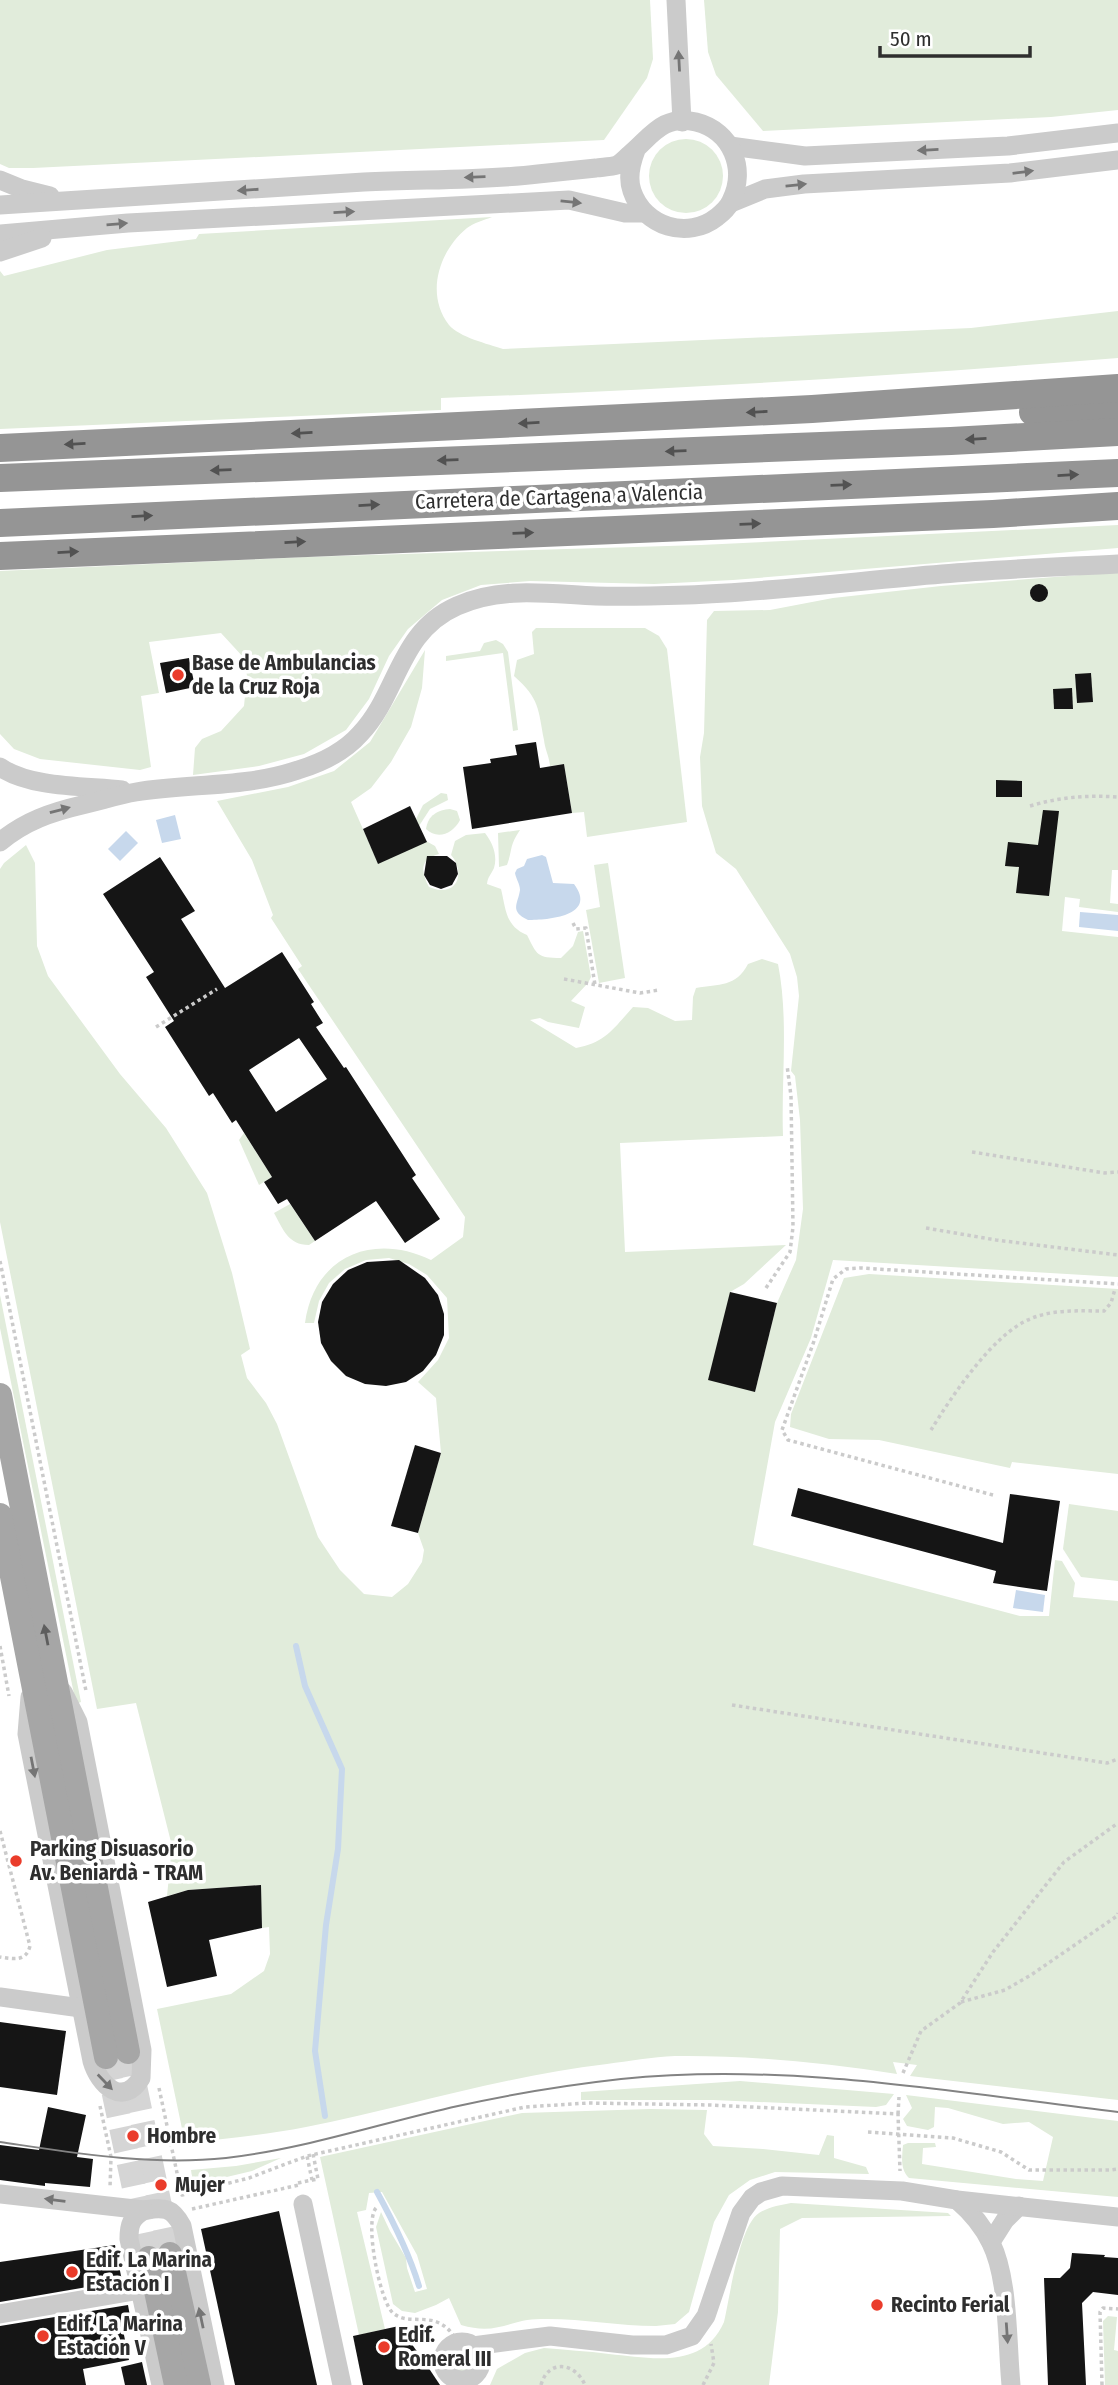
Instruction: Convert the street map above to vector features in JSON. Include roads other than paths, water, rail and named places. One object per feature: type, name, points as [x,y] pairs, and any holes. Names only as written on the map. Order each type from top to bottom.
[{"type":"highway","points":[[0,448],[812,409],[1118,388]]},
{"type":"highway","points":[[812,409],[1118,411]]},
{"type":"highway","name":"Carretera de Cartagena a Valencia","points":[[0,478],[1118,432]]},
{"type":"highway","name":"Carretera de Cartagena a Valencia","points":[[0,523],[1118,472]]},
{"type":"highway","points":[[0,556],[993,514],[1118,506]]},
{"type":"main road","points":[[0,1395],[43,1674],[117,2055]]},
{"type":"main road","points":[[0,1515],[43,1674]]},
{"type":"main road","points":[[176,2385],[160,2256],[199,2385]]},
{"type":"street","points":[[676,0],[682,122]]},
{"type":"street","points":[[0,205],[363,182],[529,175],[617,165],[636,150],[655,129],[671,122],[695,122],[717,132],[730,146],[738,174],[738,183],[731,202],[725,211],[709,223],[696,228],[677,229],[661,224],[644,213],[631,189],[630,166],[636,150]]},
{"type":"street","points":[[730,146],[805,156],[1008,146],[1118,134]]},
{"type":"street","points":[[731,202],[765,189],[804,184],[1010,173],[1118,160]]},
{"type":"street","points":[[0,180],[22,189],[68,201]]},
{"type":"street","points":[[0,234],[569,200],[625,213],[644,213]]},
{"type":"street","points":[[0,252],[82,227]]},
{"type":"street","points":[[0,842],[47,814],[136,792],[266,779],[299,770],[335,754],[347,747],[362,732],[377,710],[399,664],[422,630],[456,606],[491,595],[526,592],[599,596],[688,595],[775,590],[943,573],[1118,564]]},
{"type":"street","points":[[0,767],[26,778],[47,782],[136,792]]},
{"type":"street","points":[[43,1674],[78,1722],[142,2050],[141,2078],[130,2089],[121,2092],[111,2091],[100,2080],[92,2061],[27,1734],[43,1674]]},
{"type":"street","points":[[0,1997],[81,2008]]},
{"type":"street","points":[[518,2341],[470,2378],[450,2376],[445,2368],[447,2350],[466,2344],[550,2336],[632,2345],[666,2345],[692,2336],[706,2316],[741,2213],[761,2192],[782,2186],[902,2191],[957,2200],[1118,2217]]},
{"type":"street","points":[[0,2194],[170,2211],[182,2226],[215,2385]]},
{"type":"street","points":[[957,2200],[973,2214],[991,2242],[1000,2273],[1010,2385]]},
{"type":"street","points":[[303,2204],[342,2385]]},
{"type":"street","points":[[991,2242],[1005,2220],[1019,2206]]},
{"type":"street","points":[[144,2210],[133,2217],[129,2224],[129,2239],[161,2385]]},
{"type":"street","points":[[0,2314],[140,2290]]},
{"type":"street","points":[[466,2344],[479,2353],[470,2378]]},
{"type":"water","points":[[175,815],[181,839],[162,843],[156,820]]},
{"type":"water","points":[[126,831],[138,843],[120,861],[108,849]]},
{"type":"water","points":[[542,855],[546,857],[553,883],[574,884],[580,895],[580,903],[568,914],[528,920],[517,910],[520,890],[515,873],[524,866],[527,859]]},
{"type":"water","points":[[1080,912],[1118,915],[1118,931],[1079,927]]},
{"type":"water","points":[[1016,1590],[1045,1595],[1043,1612],[1013,1608]]},
{"type":"waterway","points":[[296,1646],[305,1686],[342,1769],[338,1849],[326,1925],[315,2051],[325,2116]]},
{"type":"waterway","points":[[377,2192],[401,2238],[419,2286]]},
{"type":"tunnel","points":[[128,2052],[170,2254]]},
{"type":"tunnel","points":[[106,2057],[149,2258]]},
{"type":"tram line","points":[[0,2142],[141,2159],[226,2158],[285,2148],[519,2094],[621,2079],[683,2075],[745,2074],[870,2082],[1118,2112]]},
{"type":"place","name":"Base de Ambulancias de la Cruz Roja","points":[[178,675]]},
{"type":"place","name":"Parking Disuasorio Av. Beniardà - TRAM","points":[[16,1861]]},
{"type":"place","name":"Hombre","points":[[133,2136]]},
{"type":"place","name":"Mujer","points":[[161,2185]]},
{"type":"place","name":"Edif. La Marina Estación I","points":[[72,2272]]},
{"type":"place","name":"Recinto Ferial","points":[[877,2305]]},
{"type":"place","name":"Edif. La Marina Estación V","points":[[43,2336]]},
{"type":"place","name":"Edif. Romeral III","points":[[384,2347]]}]
